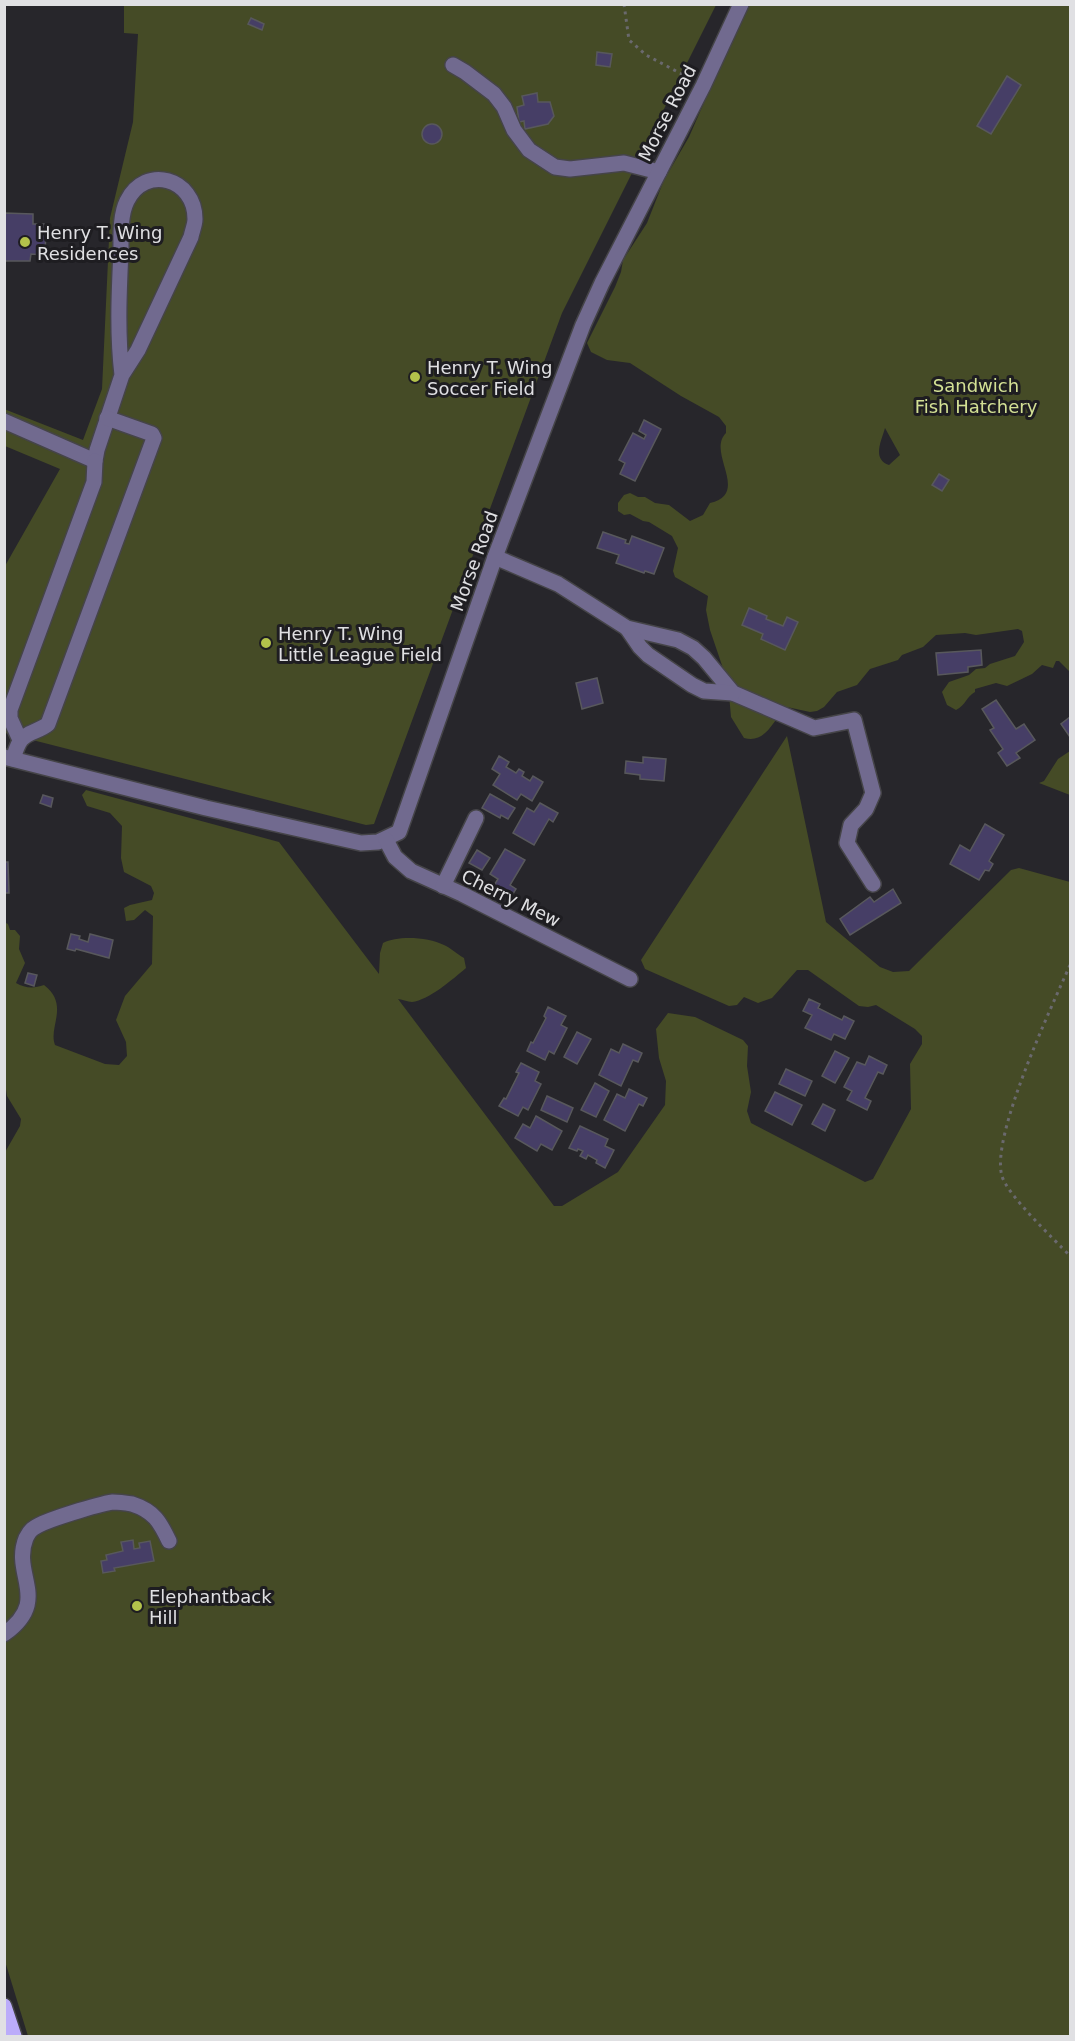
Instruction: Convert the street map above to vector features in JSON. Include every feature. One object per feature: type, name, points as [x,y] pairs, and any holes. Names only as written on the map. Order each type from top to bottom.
[{"type":"main road","points":[[4,2006],[14,2037]]},
{"type":"street","name":"Morse Road","points":[[386,840],[399,832],[402,825],[495,557],[583,325],[602,283],[703,86],[741,4]]},
{"type":"street","points":[[453,65],[494,94],[504,107],[514,130],[529,150],[555,167],[570,169],[624,163],[659,172]]},
{"type":"street","points":[[20,740],[10,718],[10,710],[94,482],[95,461],[107,418],[122,375],[138,350],[191,237],[195,220],[189,196],[172,181],[153,179],[136,189],[123,211],[119,278],[119,348],[122,375]]},
{"type":"street","points":[[107,418],[152,434],[154,438],[48,724],[20,740],[9,758],[206,808],[361,843],[386,840]]},
{"type":"street","points":[[4,421],[95,461]]},
{"type":"street","points":[[495,557],[558,584],[627,627],[678,640],[693,648],[733,693]]},
{"type":"street","points":[[627,627],[648,655],[704,691],[733,693],[814,728],[854,720],[873,793],[866,809],[851,825],[847,843],[873,884]]},
{"type":"street","points":[[443,886],[476,818]]},
{"type":"street","name":"Cherry Mew","points":[[386,840],[395,857],[411,872],[630,979]]},
{"type":"street","points":[[4,1634],[19,1624],[25,1613],[28,1589],[22,1552],[26,1537],[32,1529],[44,1522],[114,1502],[130,1504],[158,1518],[169,1541]]},
{"type":"path","points":[[624,4],[629,40],[646,55],[703,86]]},
{"type":"path","points":[[1071,965],[1051,1007],[1021,1083],[1003,1138],[999,1161],[1002,1179],[1013,1195],[1071,1256]]},
{"type":"green space","points":[[124,5],[716,5],[562,313],[374,824],[366,825],[5,733],[5,566],[60,469],[5,446],[4,409],[83,440],[102,389],[110,218],[133,122],[138,34],[124,33]]},
{"type":"green space","name":"Sandwich Fish Hatchery","points":[[750,5],[1070,5],[1070,672],[1059,661],[1056,661],[1053,668],[1042,665],[1032,674],[1007,686],[996,683],[975,689],[975,692],[956,710],[947,705],[942,692],[949,682],[969,675],[976,669],[985,668],[990,664],[1015,656],[1024,642],[1022,631],[1018,629],[976,635],[965,633],[936,635],[923,647],[902,655],[898,660],[870,669],[857,685],[837,692],[824,707],[817,711],[810,712],[787,707],[768,730],[758,738],[744,738],[731,717],[728,683],[710,630],[706,610],[708,596],[675,577],[673,571],[678,548],[672,536],[649,522],[618,511],[618,503],[624,495],[630,493],[638,497],[645,497],[655,503],[669,505],[690,521],[703,515],[710,503],[722,498],[727,491],[728,482],[721,451],[721,441],[726,433],[726,426],[719,417],[630,363],[607,360],[591,352],[587,343],[615,287],[623,260],[647,223],[664,180],[689,137],[723,59]],"holes":[[[885,428],[900,455],[889,465],[881,459],[879,450]]]},
{"type":"green space","points":[[787,736],[826,922],[880,967],[893,972],[909,971],[1011,870],[1019,868],[1070,882],[1070,2036],[28,2036],[4,1958],[4,1154],[20,1126],[21,1119],[7,1096],[5,1083],[4,922],[8,924],[10,930],[15,930],[20,936],[19,949],[25,963],[16,983],[29,987],[44,985],[56,1000],[55,1045],[105,1064],[119,1065],[127,1056],[126,1042],[116,1020],[125,996],[152,964],[153,916],[145,910],[134,920],[126,921],[124,908],[152,900],[154,893],[151,886],[124,872],[121,858],[122,826],[110,813],[87,806],[82,795],[86,790],[279,842],[379,974],[380,953],[383,943],[389,940],[413,938],[430,940],[449,948],[464,958],[466,968],[433,993],[412,1002],[398,999],[554,1206],[562,1206],[618,1172],[665,1105],[666,1081],[659,1058],[656,1029],[668,1013],[695,1017],[743,1040],[748,1046],[747,1066],[751,1092],[747,1111],[751,1123],[865,1182],[873,1179],[911,1109],[910,1064],[922,1044],[922,1036],[915,1029],[876,1005],[859,1006],[808,970],[797,970],[772,998],[758,1003],[744,997],[737,1005],[729,1006],[645,969],[641,960]]},
{"type":"green space","points":[[1070,751],[1070,795],[1039,783],[1044,781],[1058,759]]},
{"type":"building","points":[[251,18],[264,24],[262,30],[248,24]]},
{"type":"building","points":[[597,52],[612,54],[610,67],[596,65]]},
{"type":"building","points":[[1007,76],[1021,85],[991,134],[977,126]]},
{"type":"building","points":[[537,93],[538,102],[550,102],[554,116],[548,124],[525,129],[524,121],[519,122],[517,107],[524,105],[522,96]]},
{"type":"building","points":[[428,124],[436,124],[442,130],[442,138],[436,144],[428,144],[422,138],[422,130]]},
{"type":"building","name":"Henry T. Wing Residences","points":[[4,213],[33,214],[33,224],[44,224],[44,232],[46,232],[43,255],[31,254],[30,261],[4,261]]},
{"type":"building","points":[[644,420],[661,429],[635,481],[620,474],[625,463],[619,460],[633,433],[644,439],[646,435],[639,431]]},
{"type":"building","points":[[939,474],[949,480],[942,491],[932,485]]},
{"type":"building","points":[[603,532],[626,540],[625,543],[629,544],[632,536],[664,548],[654,574],[645,571],[644,573],[616,563],[619,555],[597,548]]},
{"type":"building","points":[[749,608],[783,626],[787,617],[798,622],[785,650],[761,639],[763,634],[742,625]]},
{"type":"building","points":[[981,650],[982,665],[968,667],[968,672],[938,675],[936,653]]},
{"type":"building","points":[[597,678],[603,703],[582,709],[576,683]]},
{"type":"building","points":[[996,700],[1016,729],[1024,724],[1035,740],[1016,753],[1020,758],[1007,766],[998,753],[1003,749],[990,730],[994,728],[982,709]]},
{"type":"building","points":[[1070,717],[1070,737],[1061,724]]},
{"type":"building","points":[[499,756],[509,762],[506,767],[516,773],[519,769],[524,772],[522,776],[530,781],[533,776],[543,782],[532,801],[521,794],[517,800],[493,785],[500,774],[492,769]]},
{"type":"building","points":[[643,757],[666,759],[664,781],[640,779],[640,775],[625,773],[626,761],[643,763]]},
{"type":"building","points":[[490,794],[515,808],[508,819],[501,815],[500,818],[482,808]]},
{"type":"building","points":[[43,795],[53,798],[51,807],[40,803]]},
{"type":"building","points":[[540,803],[558,813],[553,822],[549,819],[534,845],[513,833],[527,808],[534,812]]},
{"type":"building","points":[[985,824],[1004,835],[989,861],[993,864],[989,871],[985,870],[979,880],[950,864],[960,845],[970,851]]},
{"type":"building","points":[[505,849],[525,860],[510,885],[516,889],[511,897],[493,887],[498,879],[490,874]]},
{"type":"building","points":[[477,850],[490,858],[482,870],[469,863]]},
{"type":"building","points":[[4,862],[8,862],[9,893],[4,893]]},
{"type":"building","points":[[893,889],[901,903],[850,935],[840,919],[870,897],[874,902]]},
{"type":"building","points":[[71,934],[80,936],[79,939],[88,942],[90,934],[113,940],[109,958],[76,949],[75,951],[67,949]]},
{"type":"building","points":[[28,973],[37,975],[34,986],[25,983]]},
{"type":"building","points":[[809,999],[820,1004],[818,1008],[842,1020],[844,1016],[854,1021],[845,1039],[834,1034],[831,1040],[805,1028],[812,1015],[803,1011]]},
{"type":"building","points":[[548,1007],[566,1016],[561,1025],[567,1028],[554,1054],[549,1051],[545,1060],[527,1051],[546,1018],[544,1016]]},
{"type":"building","points":[[577,1032],[591,1039],[577,1064],[564,1057]]},
{"type":"building","points":[[623,1044],[642,1053],[638,1062],[633,1060],[621,1086],[599,1075],[611,1049],[619,1053]]},
{"type":"building","points":[[835,1051],[849,1058],[835,1083],[822,1076]]},
{"type":"building","points":[[869,1056],[887,1065],[883,1074],[878,1072],[865,1098],[871,1101],[867,1110],[847,1100],[852,1091],[844,1087],[857,1062],[865,1065]]},
{"type":"building","points":[[521,1063],[539,1072],[535,1081],[541,1084],[528,1110],[523,1107],[518,1116],[499,1106],[504,1098],[506,1099],[519,1073],[516,1072]]},
{"type":"building","points":[[786,1069],[812,1081],[805,1096],[779,1084]]},
{"type":"building","points":[[595,1083],[609,1091],[596,1117],[581,1110]]},
{"type":"building","points":[[629,1089],[647,1098],[643,1106],[639,1104],[625,1131],[604,1120],[617,1094],[625,1098]]},
{"type":"building","points":[[775,1092],[802,1105],[792,1125],[765,1111]]},
{"type":"building","points":[[547,1096],[573,1108],[567,1122],[541,1110]]},
{"type":"building","points":[[823,1104],[835,1110],[825,1131],[812,1124]]},
{"type":"building","points":[[536,1116],[562,1131],[552,1150],[541,1144],[537,1151],[515,1138],[523,1124],[530,1128]]},
{"type":"building","points":[[580,1126],[608,1139],[605,1146],[614,1150],[605,1168],[588,1155],[586,1159],[580,1156],[583,1151],[569,1148]]},
{"type":"building","points":[[133,1540],[134,1549],[140,1548],[139,1543],[150,1541],[154,1561],[114,1568],[115,1571],[103,1573],[101,1561],[107,1560],[106,1555],[123,1551],[121,1542]]},
{"type":"place","name":"Henry T. Wing Residences","points":[[25,242]]},
{"type":"place","name":"Henry T. Wing Soccer Field","points":[[415,377]]},
{"type":"place","name":"Henry T. Wing Little League Field","points":[[266,643]]},
{"type":"place","name":"Elephantback Hill","points":[[137,1606]]}]
